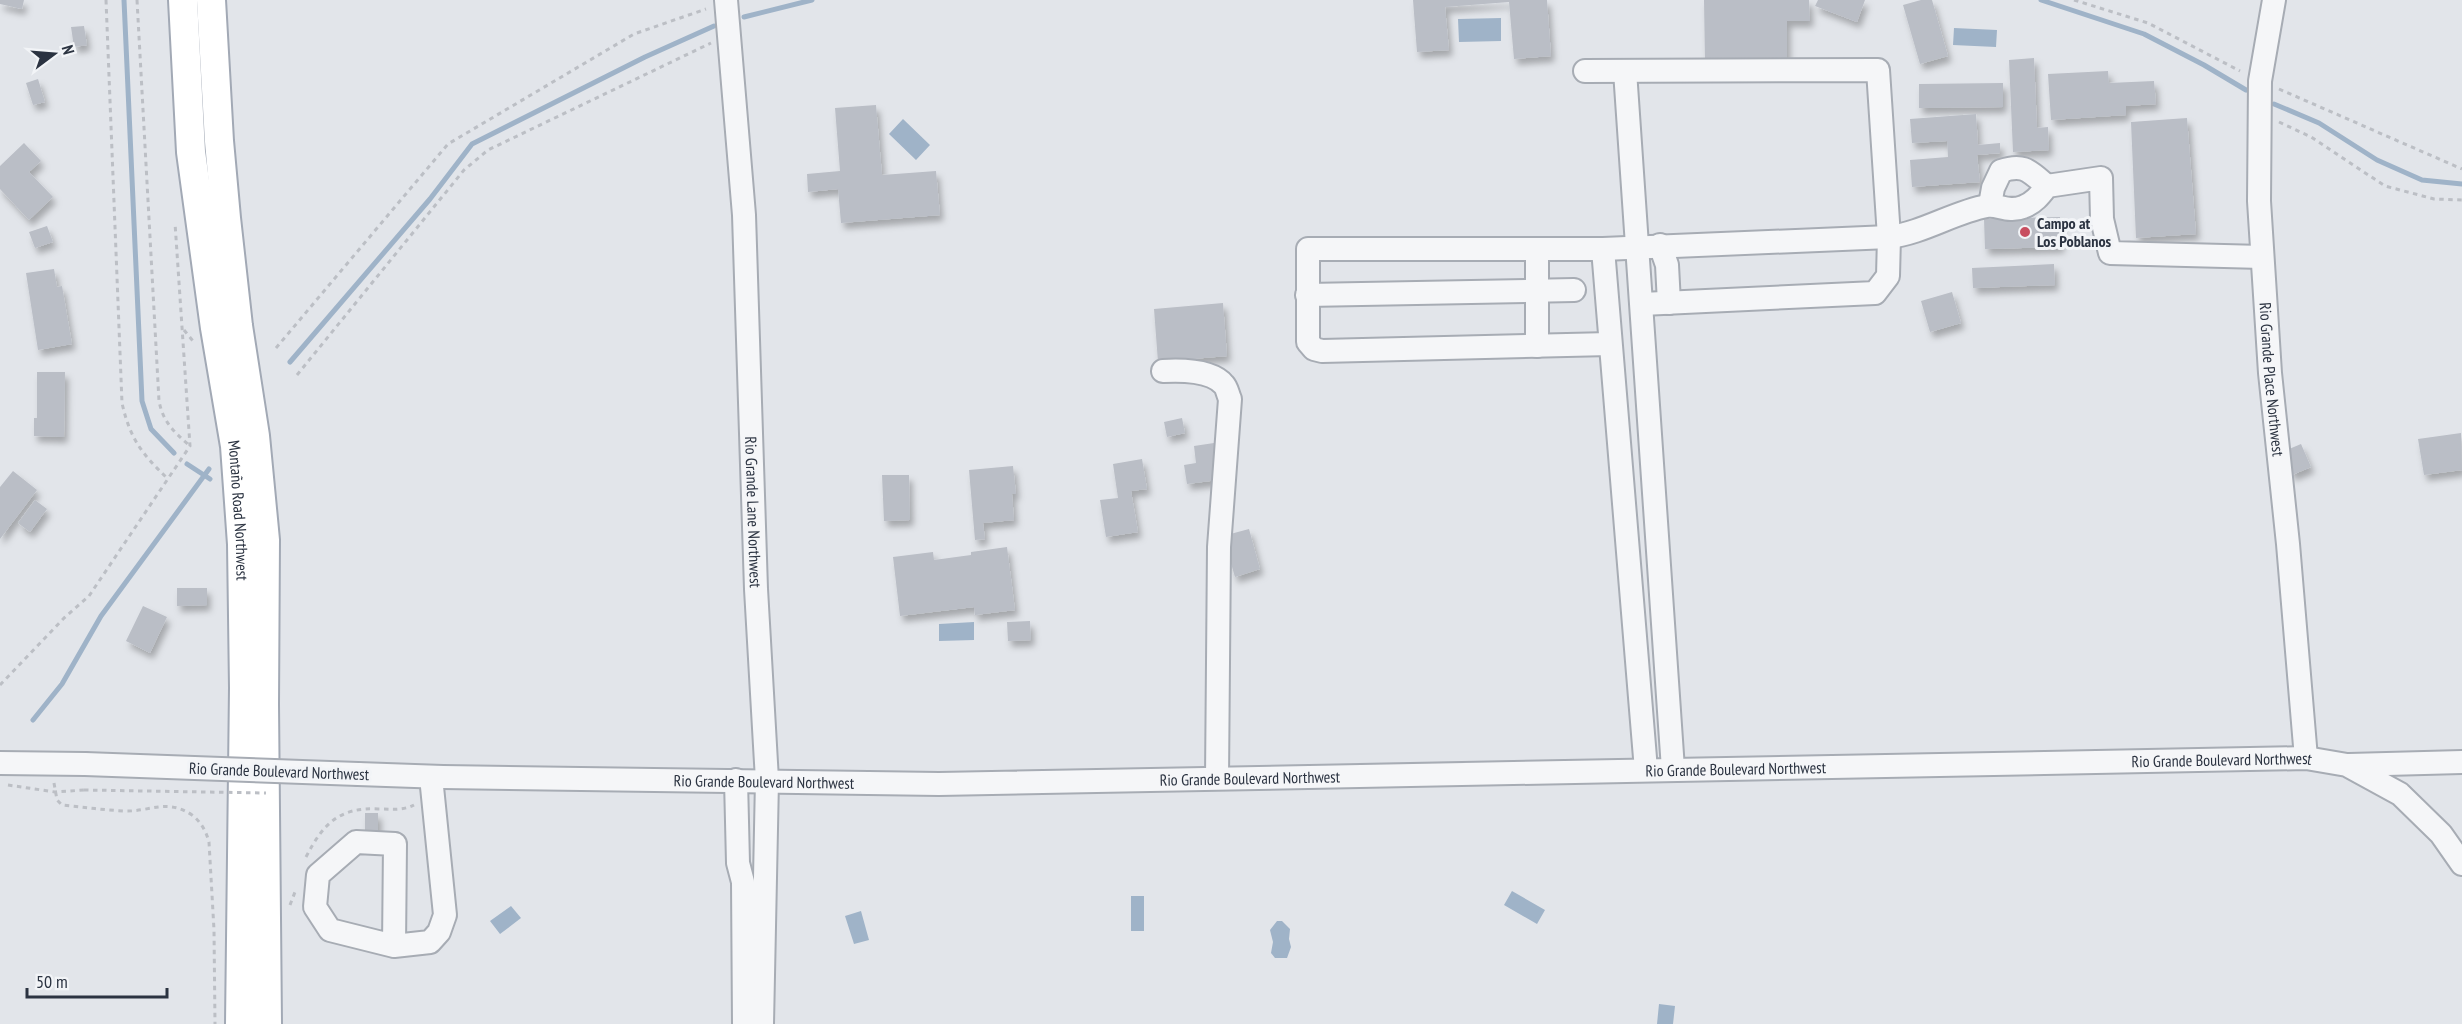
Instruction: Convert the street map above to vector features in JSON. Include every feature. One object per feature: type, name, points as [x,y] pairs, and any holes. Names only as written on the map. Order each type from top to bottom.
[{"type":"main road","name":"Montaño Road Northwest","points":[[183,0],[191,152],[215,328],[235,446],[242,544],[240,1024]]},
{"type":"main road","name":"Montaño Road Northwest","points":[[211,0],[226,218],[238,326],[255,436],[265,540],[267,1024]]},
{"type":"street","name":"Rio Grande Place Northwest","points":[[2274,0],[2260,81],[2259,201],[2270,374],[2288,544],[2306,758]]},
{"type":"street","name":"Rio Grande Lane Northwest","points":[[726,1],[744,215],[756,589],[767,780],[754,960],[744,1024]]},
{"type":"street","points":[[1585,71],[1878,70],[1889,237],[1888,276],[1875,293],[1642,304]]},
{"type":"street","points":[[1625,71],[1673,769]]},
{"type":"street","points":[[1990,205],[1993,188],[2001,171],[2008,168],[2015,166],[2027,169],[2047,186]]},
{"type":"street","points":[[1610,344],[1322,351],[1314,349],[1308,342],[1308,249],[1603,249],[1889,237],[1900,236],[1990,205],[2005,210],[2022,208],[2036,201],[2047,186],[2101,178],[2102,219],[2110,254],[2262,257]]},
{"type":"street","points":[[1660,245],[1667,265],[1669,303]]},
{"type":"street","points":[[1537,249],[1537,346]]},
{"type":"street","points":[[1603,249],[1646,770]]},
{"type":"street","points":[[1307,295],[1574,290]]},
{"type":"street","points":[[1163,371],[1180,370],[1212,377],[1225,385],[1230,399],[1219,547],[1217,778]]},
{"type":"street","name":"Rio Grande Boulevard Northwest","points":[[0,763],[431,777],[928,784],[2306,758],[2348,765],[2400,794],[2441,834],[2462,864]]},
{"type":"street","points":[[2348,765],[2462,762]]},
{"type":"street","points":[[394,946],[394,844],[356,842],[318,875],[315,907],[330,930],[394,946],[429,942],[439,932],[445,915],[431,777]]},
{"type":"street","name":"Rio Grande Lane Northwest","points":[[736,780],[738,863],[743,882],[762,1024]]},
{"type":"path","points":[[106,0],[122,403],[127,424],[144,456],[168,479]]},
{"type":"path","points":[[0,685],[88,596],[190,446],[171,430],[162,413],[159,401],[137,0]]},
{"type":"path","points":[[276,348],[448,144],[634,34],[726,1]]},
{"type":"path","points":[[297,375],[464,171],[488,150],[729,34]]},
{"type":"path","points":[[2260,114],[2311,137],[2385,186],[2434,199],[2462,200]]},
{"type":"path","points":[[0,784],[55,792],[84,790],[271,793]]},
{"type":"path","points":[[55,792],[57,800],[62,805],[126,811],[167,805],[180,807],[195,817],[206,830],[209,842],[213,921],[215,1024]]},
{"type":"water","points":[[1501,18],[1501,41],[1459,42],[1458,19]]},
{"type":"water","points":[[1954,28],[1997,30],[1996,47],[1953,45]]},
{"type":"water","points":[[903,119],[930,145],[916,160],[889,134]]},
{"type":"water","points":[[974,622],[974,640],[939,641],[939,624]]},
{"type":"water","points":[[1512,891],[1545,910],[1537,924],[1504,905]]},
{"type":"water","points":[[1131,896],[1144,896],[1144,931],[1131,931]]},
{"type":"water","points":[[511,906],[521,918],[500,934],[490,921]]},
{"type":"water","points":[[861,911],[869,940],[854,944],[845,916]]},
{"type":"water","points":[[1277,921],[1282,921],[1290,929],[1291,947],[1287,958],[1275,958],[1271,953],[1273,942],[1270,930]]},
{"type":"water","points":[[1659,1004],[1675,1006],[1673,1024],[1657,1024]]},
{"type":"building","points":[[0,0],[24,0],[22,9],[0,4]]},
{"type":"building","points":[[1413,0],[1547,0],[1551,56],[1514,59],[1509,2],[1445,7],[1449,50],[1417,52]]},
{"type":"building","points":[[1704,0],[1809,0],[1810,21],[1787,21],[1787,60],[1705,61]]},
{"type":"building","points":[[1818,0],[1865,0],[1857,22],[1815,6]]},
{"type":"building","points":[[1921,0],[1932,0],[1948,56],[1920,64],[1903,5]]},
{"type":"building","points":[[84,26],[87,45],[74,47],[71,27]]},
{"type":"building","points":[[2034,58],[2037,128],[2048,127],[2049,150],[2013,152],[2009,60]]},
{"type":"building","points":[[2108,71],[2109,83],[2154,81],[2156,104],[2126,106],[2126,115],[2051,120],[2048,74]]},
{"type":"building","points":[[38,79],[45,102],[33,105],[26,83]]},
{"type":"building","points":[[2003,83],[2003,107],[1919,108],[1919,84]]},
{"type":"building","points":[[876,105],[882,175],[936,171],[940,215],[841,223],[838,189],[808,192],[807,174],[840,171],[835,108]]},
{"type":"building","points":[[1976,114],[1978,145],[2000,143],[2000,153],[1977,155],[1980,182],[1912,187],[1910,160],[1948,157],[1947,141],[1912,143],[1910,119]]},
{"type":"building","points":[[2187,118],[2196,234],[2136,238],[2131,122]]},
{"type":"building","points":[[24,143],[41,161],[29,172],[53,197],[29,220],[0,189],[0,166]]},
{"type":"building","points":[[2060,217],[2061,247],[1985,249],[1984,219]]},
{"type":"building","points":[[47,226],[53,242],[35,248],[29,232]]},
{"type":"building","points":[[2054,264],[2055,285],[1973,288],[1972,268]]},
{"type":"building","points":[[54,269],[57,287],[62,286],[72,344],[38,350],[26,273]]},
{"type":"building","points":[[1952,292],[1961,323],[1930,332],[1921,301]]},
{"type":"building","points":[[1223,303],[1227,356],[1158,362],[1154,309]]},
{"type":"building","points":[[37,372],[65,372],[64,437],[34,436],[34,418],[37,418]]},
{"type":"building","points":[[1182,418],[1185,433],[1167,437],[1164,422]]},
{"type":"building","points":[[2461,433],[2462,470],[2424,475],[2418,439]]},
{"type":"building","points":[[1214,443],[1218,480],[1187,484],[1184,465],[1196,463],[1194,446]]},
{"type":"building","points":[[2301,444],[2311,467],[2292,475],[2282,452]]},
{"type":"building","points":[[1142,459],[1147,489],[1131,491],[1138,532],[1106,537],[1100,500],[1118,498],[1113,464]]},
{"type":"building","points":[[1013,466],[1016,494],[1012,494],[1014,520],[983,523],[985,539],[975,540],[969,470]]},
{"type":"building","points":[[13,471],[37,490],[0,539],[0,487]]},
{"type":"building","points":[[882,475],[909,475],[910,520],[884,521]]},
{"type":"building","points":[[35,500],[47,509],[30,532],[18,523]]},
{"type":"building","points":[[1249,529],[1260,569],[1235,577],[1223,536]]},
{"type":"building","points":[[1007,547],[1015,610],[975,615],[974,607],[900,616],[893,557],[933,552],[934,560]]},
{"type":"building","points":[[177,588],[207,588],[207,605],[177,606]]},
{"type":"building","points":[[143,606],[167,617],[150,653],[126,641]]},
{"type":"building","points":[[1030,621],[1031,640],[1008,641],[1007,622]]},
{"type":"building","points":[[365,813],[378,813],[378,834],[365,834]]},
{"type":"waterway","points":[[124,0],[142,401],[151,429],[174,453]]},
{"type":"waterway","points":[[744,17],[812,0]]},
{"type":"waterway","points":[[2041,0],[2144,34],[2246,90]]},
{"type":"waterway","points":[[290,362],[430,199],[472,144],[645,57],[714,26]]},
{"type":"waterway","points":[[2274,104],[2319,123],[2377,160],[2422,180],[2462,184]]},
{"type":"waterway","points":[[187,464],[210,479]]},
{"type":"waterway","points":[[33,720],[62,684],[101,616],[209,469]]},
{"type":"place","name":"Campo at Los Poblanos","points":[[2025,232]]}]
